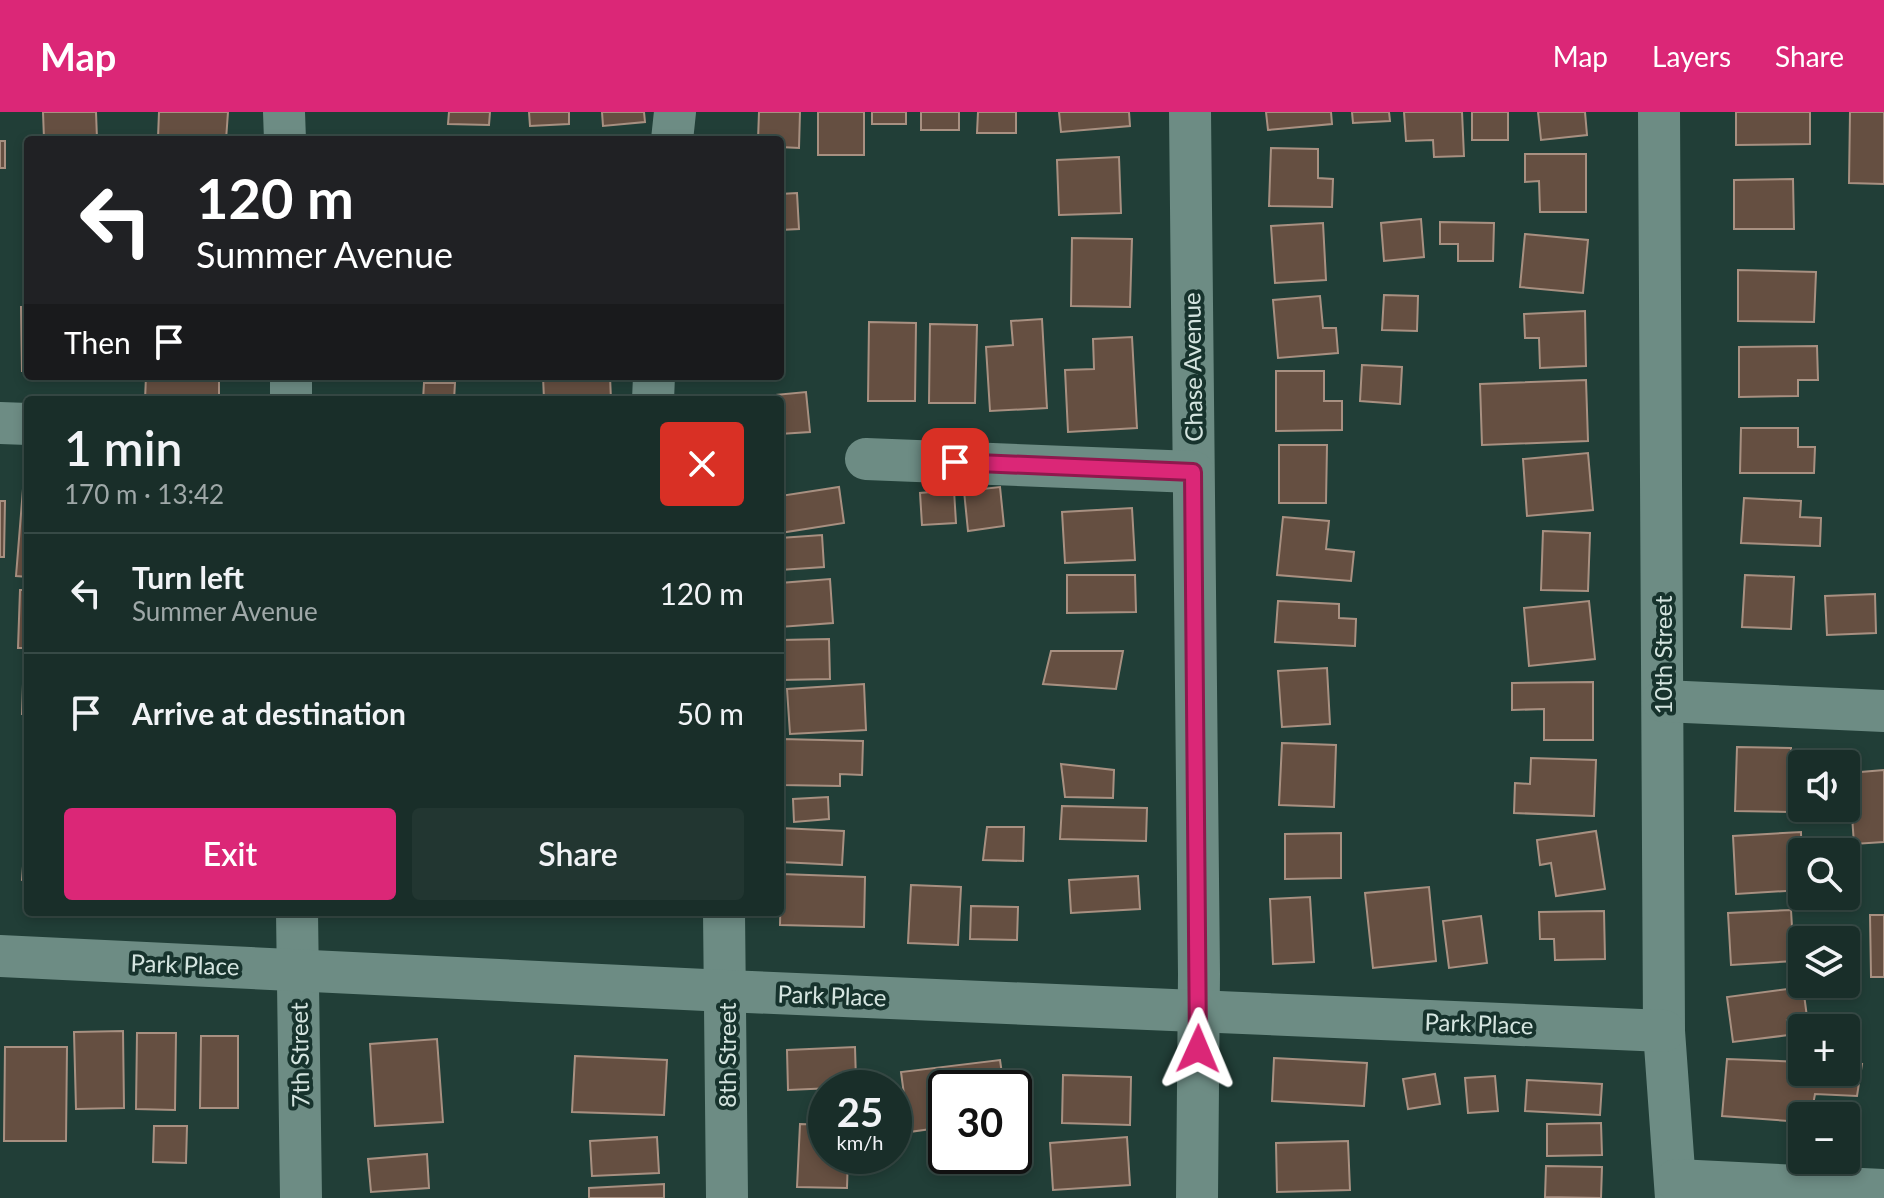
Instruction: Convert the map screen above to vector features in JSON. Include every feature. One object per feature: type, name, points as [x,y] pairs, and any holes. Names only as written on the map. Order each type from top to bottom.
[{"type":"street","points":[[284,112],[285,136]]},
{"type":"street","points":[[672,136],[675,112]]},
{"type":"street","name":"Chase Avenue","points":[[1190,112],[1197,1198]]},
{"type":"street","name":"10th Street","points":[[1659,112],[1664,1031],[1676,1189]]},
{"type":"street","points":[[0,423],[24,424]]},
{"type":"street","points":[[866,459],[1193,472]]},
{"type":"street","points":[[1663,701],[1884,711]]},
{"type":"street","name":"7th Street","points":[[297,916],[301,1198]]},
{"type":"street","name":"8th Street","points":[[724,916],[727,1198]]},
{"type":"street","name":"Park Place","points":[[0,956],[1664,1031]]},
{"type":"street","points":[[1676,1189],[1884,1190]]},
{"type":"building","points":[[43,112],[96,112],[97,136],[44,136]]},
{"type":"building","points":[[159,112],[228,112],[226,136],[158,136]]},
{"type":"building","points":[[449,112],[490,112],[489,125],[448,124]]},
{"type":"building","points":[[529,112],[569,112],[569,124],[530,126]]},
{"type":"building","points":[[602,112],[644,112],[645,122],[603,126]]},
{"type":"building","points":[[759,112],[800,112],[799,148],[784,147],[784,136],[758,136]]},
{"type":"building","points":[[818,112],[864,112],[864,155],[818,155]]},
{"type":"building","points":[[872,112],[906,112],[906,124],[872,124]]},
{"type":"building","points":[[921,112],[959,112],[959,130],[921,130]]},
{"type":"building","points":[[978,112],[1016,112],[1016,133],[977,133]]},
{"type":"building","points":[[1059,112],[1129,112],[1130,126],[1061,132]]},
{"type":"building","points":[[1266,112],[1331,112],[1332,124],[1268,130]]},
{"type":"building","points":[[1352,112],[1389,112],[1390,121],[1353,123]]},
{"type":"building","points":[[1404,112],[1462,112],[1464,156],[1434,157],[1433,140],[1406,141]]},
{"type":"building","points":[[1472,112],[1508,112],[1508,140],[1472,140]]},
{"type":"building","points":[[1538,112],[1585,112],[1587,135],[1541,140]]},
{"type":"building","points":[[1736,112],[1810,112],[1810,144],[1736,145]]},
{"type":"building","points":[[1850,112],[1884,112],[1884,184],[1849,183]]},
{"type":"building","points":[[0,141],[5,141],[5,168],[0,168]]},
{"type":"building","points":[[1271,148],[1318,149],[1318,178],[1333,179],[1332,207],[1269,206]]},
{"type":"building","points":[[1525,154],[1586,154],[1586,212],[1540,212],[1539,181],[1525,182]]},
{"type":"building","points":[[1119,157],[1121,213],[1059,215],[1057,160]]},
{"type":"building","points":[[1793,179],[1794,229],[1734,229],[1734,180]]},
{"type":"building","points":[[797,193],[799,229],[784,230],[784,194]]},
{"type":"building","points":[[1421,219],[1424,257],[1384,261],[1381,223]]},
{"type":"building","points":[[1440,222],[1494,223],[1493,261],[1458,261],[1458,244],[1440,244]]},
{"type":"building","points":[[1323,223],[1326,280],[1275,283],[1271,226]]},
{"type":"building","points":[[1525,234],[1588,240],[1583,293],[1520,287]]},
{"type":"building","points":[[1072,238],[1132,239],[1130,307],[1071,306]]},
{"type":"building","points":[[1738,270],[1816,272],[1814,322],[1738,321]]},
{"type":"building","points":[[1384,295],[1418,296],[1417,331],[1382,330]]},
{"type":"building","points":[[1320,296],[1323,328],[1336,328],[1338,353],[1278,358],[1273,300]]},
{"type":"building","points":[[21,307],[24,307],[24,371]]},
{"type":"building","points":[[1585,311],[1586,366],[1540,368],[1539,338],[1525,338],[1524,314]]},
{"type":"building","points":[[1042,319],[1047,408],[990,411],[986,347],[1013,345],[1011,321]]},
{"type":"building","points":[[869,322],[916,323],[915,401],[868,401]]},
{"type":"building","points":[[930,324],[977,325],[975,403],[929,403]]},
{"type":"building","points":[[1132,337],[1137,428],[1068,432],[1065,370],[1094,369],[1093,339]]},
{"type":"building","points":[[1817,346],[1818,380],[1798,380],[1798,396],[1739,397],[1739,347]]},
{"type":"building","points":[[1362,365],[1402,367],[1400,404],[1360,401]]},
{"type":"building","points":[[1276,371],[1324,371],[1324,401],[1342,401],[1342,430],[1276,431]]},
{"type":"building","points":[[146,380],[219,380],[219,396],[145,396]]},
{"type":"building","points":[[543,380],[610,380],[611,396],[544,396]]},
{"type":"building","points":[[1586,380],[1588,441],[1482,445],[1480,384]]},
{"type":"building","points":[[424,383],[455,383],[454,396],[423,396]]},
{"type":"building","points":[[806,392],[810,432],[784,434],[784,396],[764,396]]},
{"type":"building","points":[[1741,428],[1798,428],[1798,447],[1815,447],[1814,473],[1740,473]]},
{"type":"building","points":[[1279,445],[1327,445],[1326,503],[1279,503]]},
{"type":"building","points":[[1588,453],[1593,510],[1527,516],[1523,459]]},
{"type":"building","points":[[24,476],[24,577],[16,576]]},
{"type":"building","points":[[839,487],[844,523],[784,532],[784,495]]},
{"type":"building","points":[[1000,487],[1004,526],[968,531],[964,491]]},
{"type":"building","points":[[954,490],[956,523],[922,525],[920,493]]},
{"type":"building","points":[[1744,498],[1801,501],[1800,517],[1821,518],[1820,546],[1741,543]]},
{"type":"building","points":[[0,501],[5,501],[4,557],[0,557]]},
{"type":"building","points":[[1132,508],[1135,560],[1065,563],[1062,512]]},
{"type":"building","points":[[1283,517],[1329,521],[1326,549],[1354,552],[1351,581],[1277,575]]},
{"type":"building","points":[[1543,531],[1590,533],[1588,591],[1541,590]]},
{"type":"building","points":[[822,535],[824,567],[784,570],[784,538]]},
{"type":"building","points":[[1067,575],[1135,575],[1136,612],[1067,613]]},
{"type":"building","points":[[1745,575],[1794,577],[1791,629],[1742,627]]},
{"type":"building","points":[[830,579],[833,623],[784,627],[784,583]]},
{"type":"building","points":[[20,590],[24,590],[24,648],[18,648]]},
{"type":"building","points":[[1875,594],[1876,633],[1827,635],[1825,596]]},
{"type":"building","points":[[1278,601],[1339,604],[1339,618],[1356,619],[1355,646],[1275,642]]},
{"type":"building","points":[[1589,601],[1595,659],[1529,666],[1524,608]]},
{"type":"building","points":[[829,639],[830,679],[784,680],[784,640]]},
{"type":"building","points":[[1051,651],[1123,651],[1116,689],[1043,684]]},
{"type":"building","points":[[1327,668],[1330,724],[1282,727],[1278,671]]},
{"type":"building","points":[[1593,682],[1593,740],[1544,740],[1544,709],[1512,710],[1512,683]]},
{"type":"building","points":[[23,684],[24,684],[24,714]]},
{"type":"building","points":[[864,684],[866,730],[790,734],[787,689]]},
{"type":"building","points":[[784,739],[863,741],[862,775],[840,774],[840,786],[784,785]]},
{"type":"building","points":[[1282,743],[1336,745],[1334,807],[1279,805]]},
{"type":"building","points":[[1737,747],[1791,748],[1788,750],[1788,812],[1735,811]]},
{"type":"building","points":[[1531,758],[1596,760],[1594,816],[1514,813],[1515,783],[1530,784]]},
{"type":"building","points":[[1061,764],[1114,770],[1113,798],[1065,797]]},
{"type":"building","points":[[1884,770],[1884,842],[1860,844],[1860,838],[1854,838],[1852,822],[1860,822],[1860,772]]},
{"type":"building","points":[[828,797],[829,819],[794,822],[793,799]]},
{"type":"building","points":[[1062,806],[1147,808],[1146,841],[1060,839]]},
{"type":"building","points":[[987,827],[1024,827],[1023,861],[983,860]]},
{"type":"building","points":[[784,828],[844,831],[842,865],[784,862]]},
{"type":"building","points":[[1596,831],[1605,889],[1556,896],[1551,863],[1540,865],[1537,840]]},
{"type":"building","points":[[1801,832],[1801,838],[1788,838],[1788,891],[1736,894],[1733,836]]},
{"type":"building","points":[[1341,833],[1341,878],[1285,879],[1285,834]]},
{"type":"building","points":[[784,874],[865,877],[864,927],[780,925],[780,916],[784,916]]},
{"type":"building","points":[[1138,876],[1140,909],[1071,913],[1069,880]]},
{"type":"building","points":[[911,885],[961,887],[958,945],[908,943]]},
{"type":"building","points":[[1429,887],[1436,961],[1373,968],[1365,893]]},
{"type":"building","points":[[1310,897],[1314,962],[1273,964],[1270,899]]},
{"type":"building","points":[[971,906],[1018,907],[1017,940],[970,939]]},
{"type":"building","points":[[1791,910],[1788,961],[1731,965],[1728,913]]},
{"type":"building","points":[[1604,911],[1605,959],[1555,960],[1554,939],[1540,939],[1539,912]]},
{"type":"building","points":[[1870,915],[1884,915],[1884,977],[1871,977]]},
{"type":"building","points":[[1481,916],[1487,963],[1449,968],[1443,921]]},
{"type":"building","points":[[1788,989],[1788,998],[1804,998],[1807,1014],[1788,1014],[1788,1035],[1733,1042],[1727,997]]},
{"type":"building","points":[[123,1031],[124,1108],[76,1109],[74,1032]]},
{"type":"building","points":[[137,1033],[176,1033],[175,1110],[136,1109]]},
{"type":"building","points":[[201,1036],[238,1036],[238,1108],[200,1108]]},
{"type":"building","points":[[437,1039],[443,1122],[375,1126],[370,1044]]},
{"type":"building","points":[[5,1047],[67,1047],[66,1141],[4,1141]]},
{"type":"building","points":[[855,1047],[856,1070],[808,1070],[808,1089],[788,1090],[787,1050]]},
{"type":"building","points":[[575,1056],[667,1060],[664,1115],[572,1112]]},
{"type":"building","points":[[1274,1058],[1367,1063],[1364,1106],[1272,1101]]},
{"type":"building","points":[[1727,1059],[1788,1061],[1788,1086],[1859,1086],[1857,1096],[1815,1094],[1814,1102],[1788,1102],[1788,1121],[1722,1116]]},
{"type":"building","points":[[1000,1060],[1001,1070],[928,1070],[928,1129],[912,1132],[912,1071]]},
{"type":"building","points":[[1435,1074],[1440,1104],[1408,1109],[1403,1079]]},
{"type":"building","points":[[1063,1075],[1131,1077],[1130,1125],[1062,1123]]},
{"type":"building","points":[[1495,1076],[1498,1111],[1468,1113],[1465,1078]]},
{"type":"building","points":[[1527,1080],[1602,1084],[1600,1115],[1525,1111]]},
{"type":"building","points":[[1601,1123],[1602,1155],[1547,1156],[1547,1124]]},
{"type":"building","points":[[800,1124],[808,1124],[808,1174],[847,1174],[847,1188],[797,1187]]},
{"type":"building","points":[[154,1126],[187,1126],[186,1163],[153,1162]]},
{"type":"building","points":[[657,1137],[659,1173],[592,1176],[590,1141]]},
{"type":"building","points":[[1127,1137],[1130,1185],[1053,1190],[1050,1143]]},
{"type":"building","points":[[1348,1141],[1350,1190],[1277,1192],[1276,1143]]},
{"type":"building","points":[[427,1154],[429,1188],[371,1192],[368,1159]]},
{"type":"building","points":[[1546,1166],[1602,1167],[1601,1198],[1545,1197]]},
{"type":"building","points":[[664,1184],[664,1198],[589,1198],[589,1188]]},
{"type":"route","points":[[955,462],[1193,472],[1198,1049]]}]
